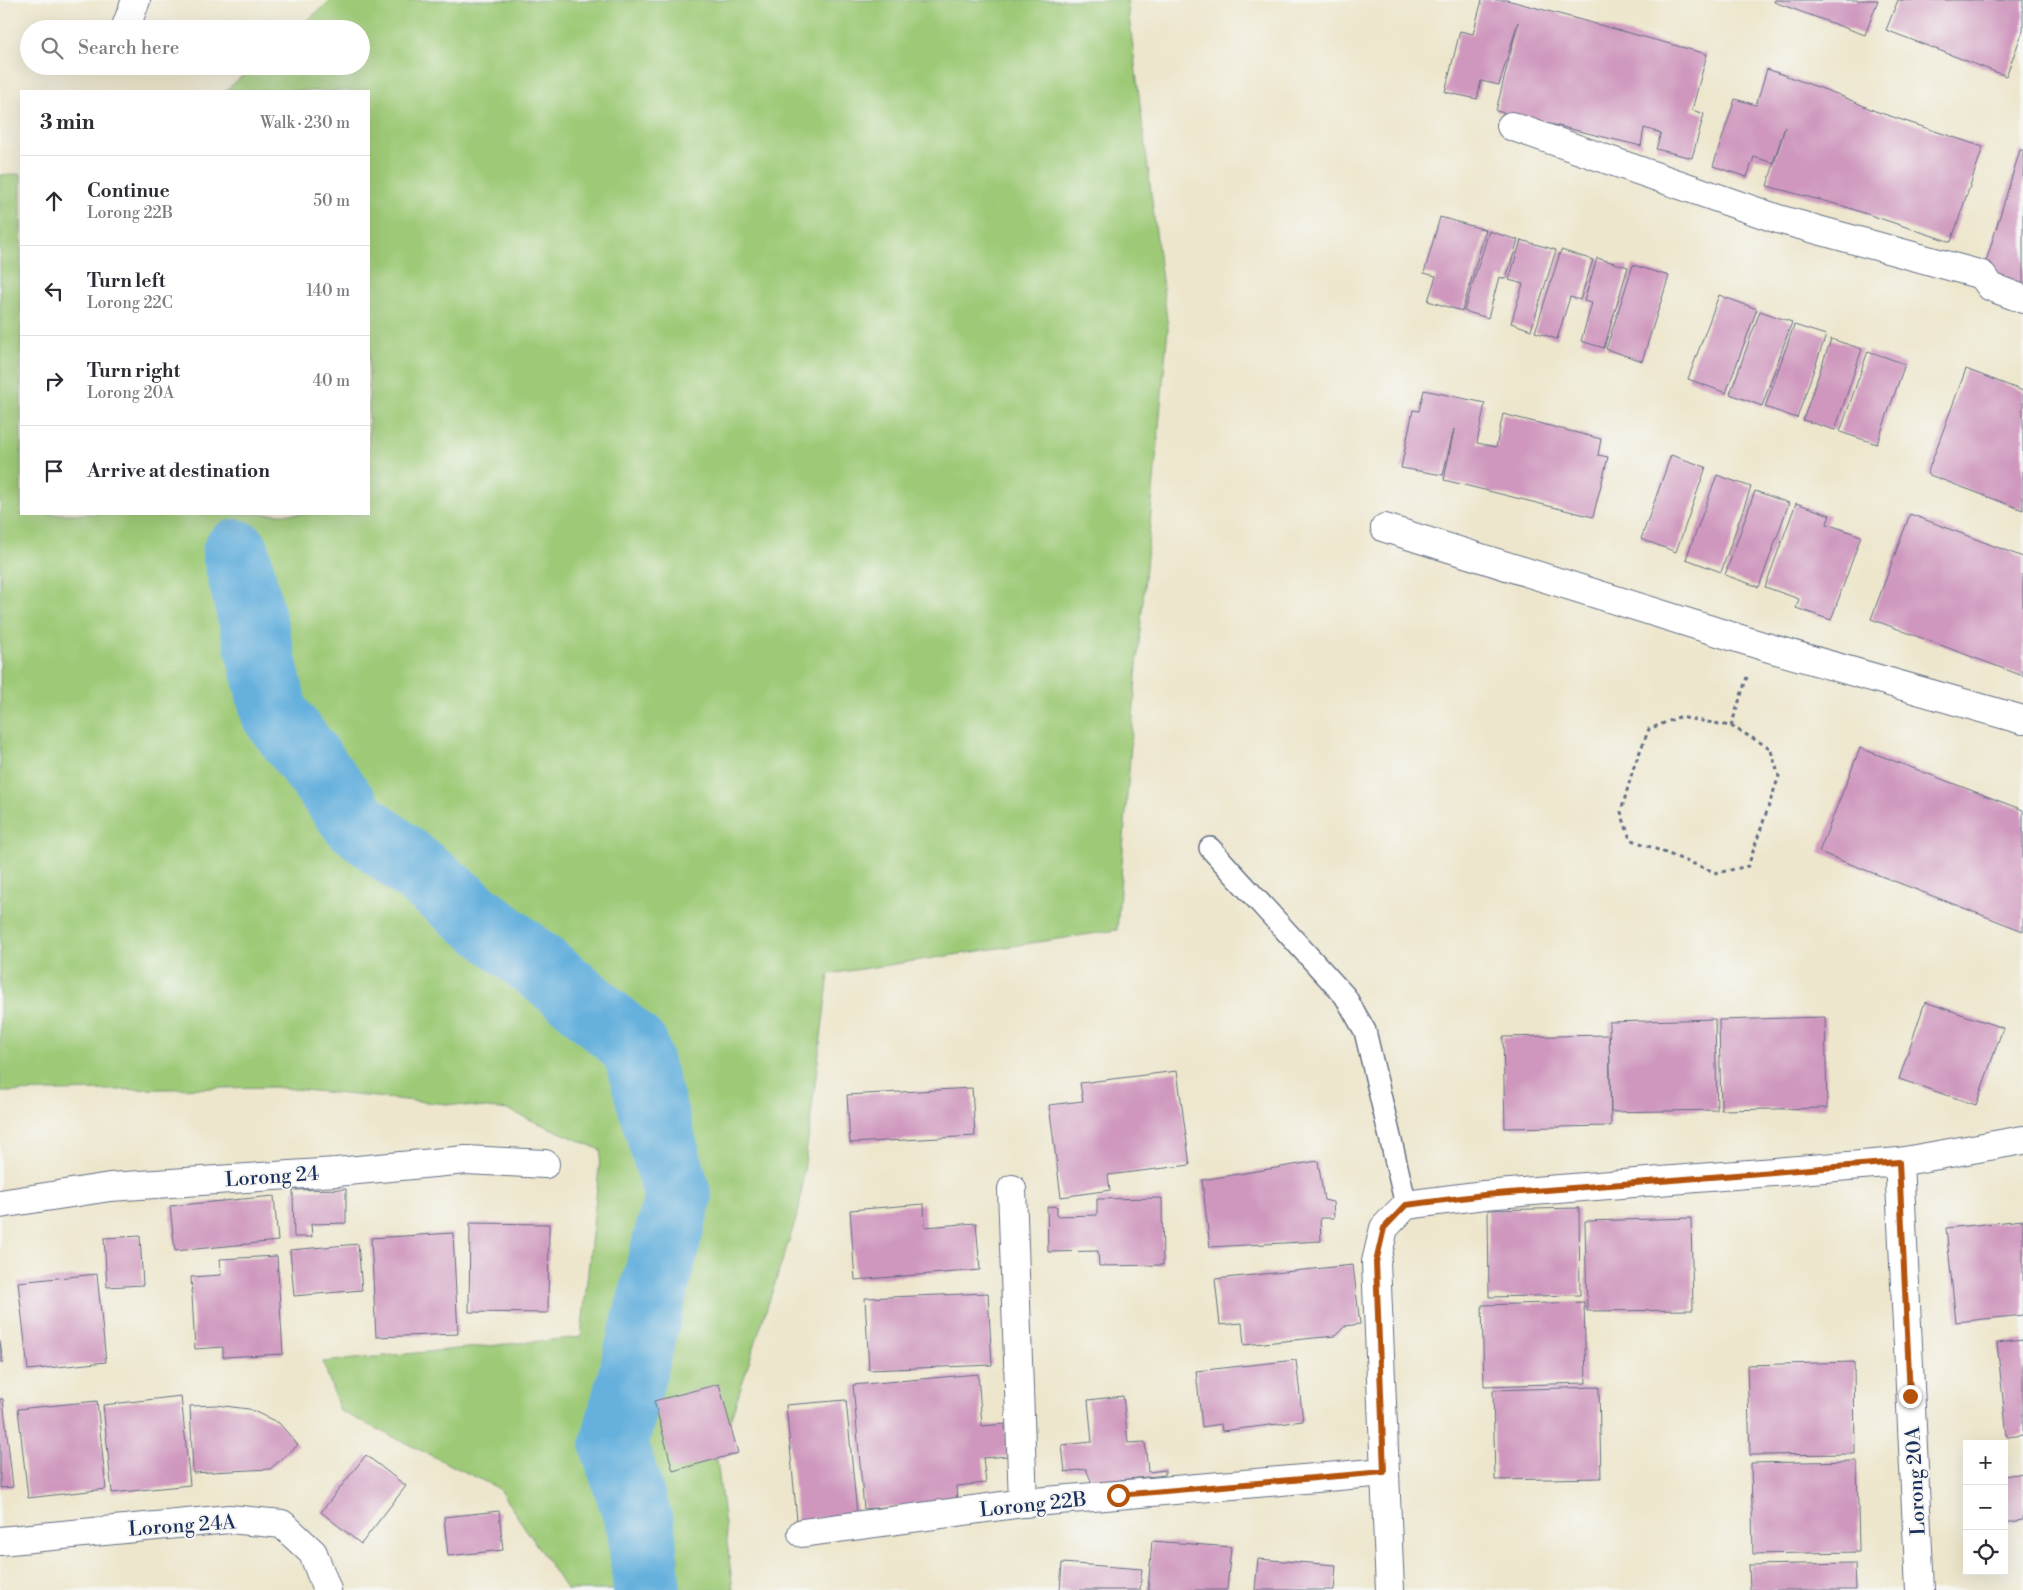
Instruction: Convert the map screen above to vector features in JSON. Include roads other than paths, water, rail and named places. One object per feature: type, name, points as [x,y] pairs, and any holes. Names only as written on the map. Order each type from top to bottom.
[{"type":"street","points":[[128,20],[136,0]]},
{"type":"street","points":[[1511,126],[1778,219],[1982,275],[1991,287],[2023,299]]},
{"type":"street","points":[[1384,528],[1766,647],[2023,720]]},
{"type":"street","points":[[1390,1590],[1376,1262],[1384,1228],[1406,1205],[1484,1195],[1899,1162],[2023,1140]]},
{"type":"street","name":"Lorong 24","points":[[0,1204],[110,1187],[336,1172],[466,1160],[545,1164]]},
{"type":"street","name":"Lorong 20A","points":[[1899,1162],[1920,1590]]},
{"type":"street","points":[[1012,1188],[1023,1503]]},
{"type":"street","name":"Lorong 22B","points":[[802,1533],[1023,1503],[1384,1472]]},
{"type":"street","name":"Lorong 24A","points":[[0,1541],[229,1519],[282,1524],[313,1554],[327,1590]]},
{"type":"lane","points":[[1210,848],[1344,996],[1364,1032],[1406,1205]]},
{"type":"waterway","points":[[236,553],[275,714],[355,821],[578,997],[635,1047],[678,1197],[614,1445],[641,1528],[647,1590]]}]
